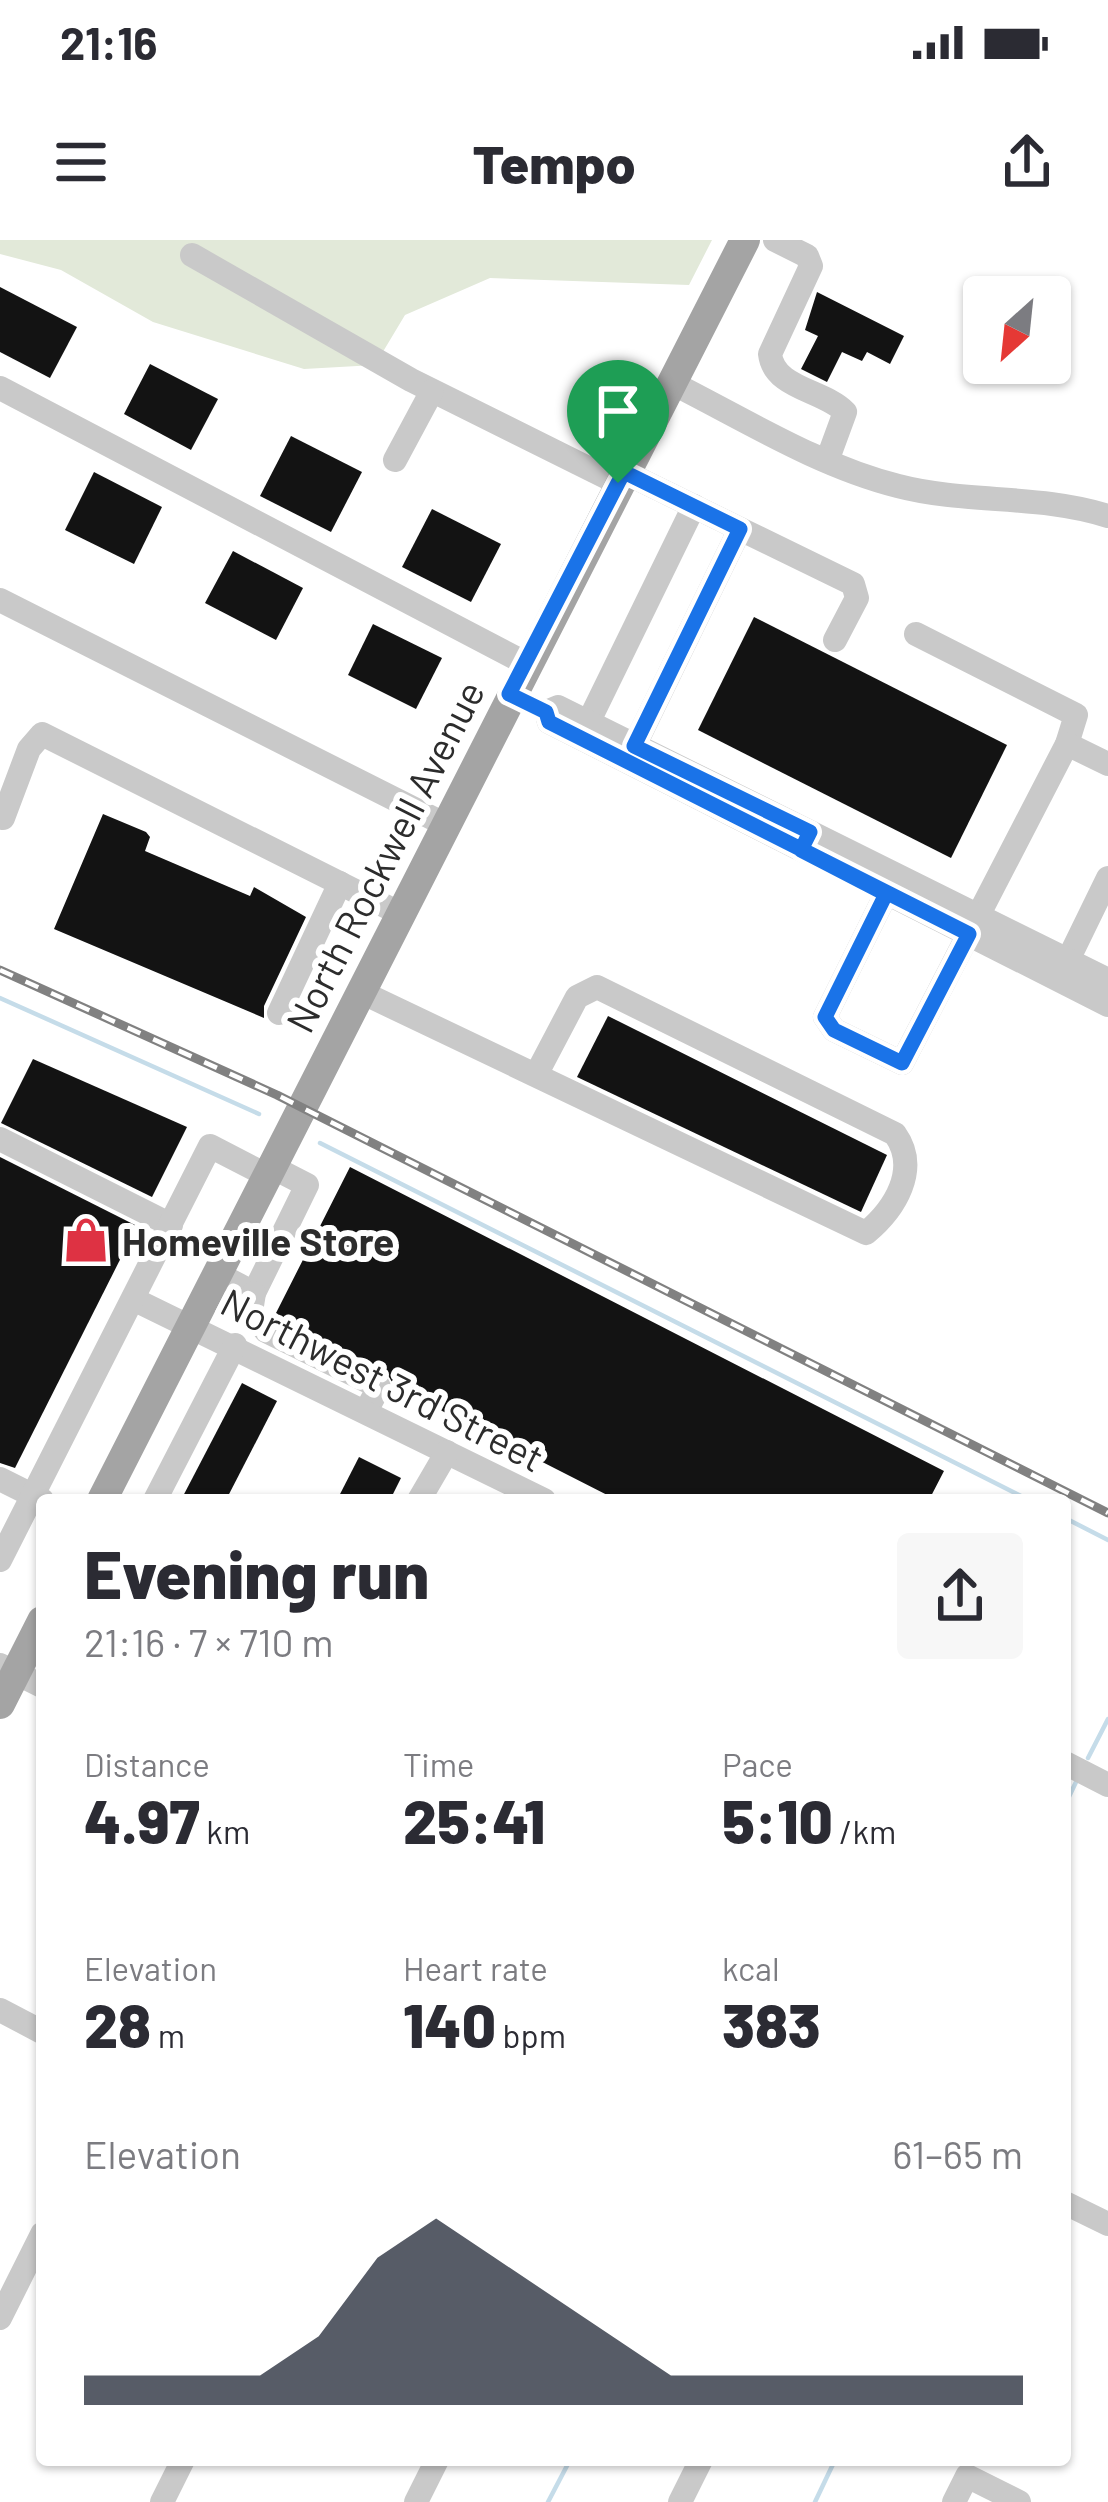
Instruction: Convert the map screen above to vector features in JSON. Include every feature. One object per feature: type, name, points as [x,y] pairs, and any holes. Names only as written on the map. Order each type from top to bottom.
[{"type":"main road","name":"North Rockwell Avenue","points":[[105,1494],[742,243]]},
{"type":"main road","points":[[0,1704],[36,1635]]},
{"type":"street","points":[[775,240],[806,256],[811,266],[770,354],[771,364],[782,377],[845,412],[827,461]]},
{"type":"street","points":[[192,255],[432,391],[694,506],[853,584],[857,598],[835,640]]},
{"type":"street","points":[[670,382],[827,461],[902,487],[1033,499],[1108,516]]},
{"type":"street","points":[[0,388],[525,663]]},
{"type":"street","points":[[395,460],[432,391]]},
{"type":"street","points":[[588,723],[694,506]]},
{"type":"street","points":[[631,754],[740,529]]},
{"type":"street","points":[[0,600],[444,824]]},
{"type":"street","points":[[886,894],[825,1017],[834,1030],[896,1061],[907,1060],[1067,744],[1076,715],[916,634]]},
{"type":"street","points":[[509,694],[546,712],[549,722],[631,754],[974,925],[1108,1005]]},
{"type":"street","points":[[546,712],[558,707],[631,754]]},
{"type":"street","points":[[3,818],[29,749],[42,734],[399,913]]},
{"type":"street","points":[[1067,744],[1108,764]]},
{"type":"street","points":[[805,841],[886,894],[1068,960],[1108,980]]},
{"type":"street","points":[[1068,960],[1108,878]]},
{"type":"street","points":[[279,1012],[340,883]]},
{"type":"street","points":[[359,991],[866,1233],[885,1218],[908,1169],[906,1149],[896,1134],[598,987],[578,997],[536,1075]]},
{"type":"street","points":[[0,1139],[171,1225]]},
{"type":"street","points":[[40,1494],[210,1146],[307,1185],[254,1293],[251,1312],[266,1331],[379,1387],[366,1411]]},
{"type":"street","points":[[216,1273],[254,1293]]},
{"type":"street","name":"Northwest 3rd Street","points":[[133,1299],[532,1494]]},
{"type":"street","points":[[158,1494],[235,1345]]},
{"type":"street","points":[[422,1494],[447,1451]]},
{"type":"street","points":[[0,1479],[36,1497]]},
{"type":"street","points":[[0,1560],[36,1501]]},
{"type":"street","points":[[1071,1766],[1108,1785]]},
{"type":"street","points":[[0,2010],[36,2029]]},
{"type":"street","points":[[1071,2206],[1108,2224]]},
{"type":"street","points":[[0,2318],[36,2246]]},
{"type":"street","points":[[162,2502],[180,2466]]},
{"type":"street","points":[[416,2502],[433,2466]]},
{"type":"street","points":[[680,2502],[698,2466]]},
{"type":"street","points":[[954,2502],[967,2476],[1019,2502]]},
{"type":"green space","points":[[0,240],[712,240],[689,285],[490,278],[405,315],[375,365],[304,369],[153,322],[61,270],[0,254]]},
{"type":"building","points":[[0,287],[77,327],[50,378],[0,352]]},
{"type":"building","points":[[817,292],[904,336],[890,364],[867,352],[862,361],[842,352],[827,382],[801,369],[818,336],[805,330]]},
{"type":"building","points":[[150,364],[218,399],[191,450],[124,414]]},
{"type":"building","points":[[291,436],[362,472],[331,532],[260,496]]},
{"type":"building","points":[[94,472],[162,507],[134,564],[65,530]]},
{"type":"building","points":[[432,509],[501,544],[471,602],[402,567]]},
{"type":"building","points":[[233,551],[303,588],[276,640],[205,603]]},
{"type":"building","points":[[754,617],[1007,745],[951,858],[698,730]]},
{"type":"building","points":[[373,624],[442,658],[416,709],[348,675]]},
{"type":"building","points":[[103,814],[146,832],[150,837],[145,851],[250,896],[254,887],[306,917],[264,1006],[264,1018],[54,929]]},
{"type":"building","points":[[608,1016],[887,1155],[861,1212],[577,1077]]},
{"type":"building","points":[[33,1059],[187,1127],[152,1197],[1,1123]]},
{"type":"building","points":[[0,1157],[137,1226],[15,1468],[0,1463]]},
{"type":"building","points":[[350,1167],[944,1471],[932,1494],[605,1494],[395,1387],[386,1372],[275,1315]]},
{"type":"building","points":[[242,1383],[277,1401],[229,1494],[184,1494]]},
{"type":"building","points":[[359,1457],[401,1478],[393,1494],[340,1494]]},
{"type":"waterway","points":[[0,998],[259,1114]]},
{"type":"waterway","points":[[320,1143],[1017,1494]]},
{"type":"waterway","points":[[1071,1521],[1108,1540]]},
{"type":"waterway","points":[[1088,1758],[1108,1719]]},
{"type":"waterway","points":[[1071,1792],[1076,1782]]},
{"type":"waterway","points":[[548,2502],[567,2466]]},
{"type":"waterway","points":[[815,2502],[832,2466]]},
{"type":"railway","points":[[0,970],[277,1095],[1070,1494]]},
{"type":"railway","points":[[1071,1494],[1108,1513]]},
{"type":"place","name":"Homeville Store","points":[[86,1240]]},
{"type":"route","points":[[618,483],[509,694],[546,712],[549,722],[886,894],[969,934],[902,1063],[834,1030],[825,1017],[886,894],[801,850],[810,832],[634,746],[740,529],[624,472],[618,483]]}]
